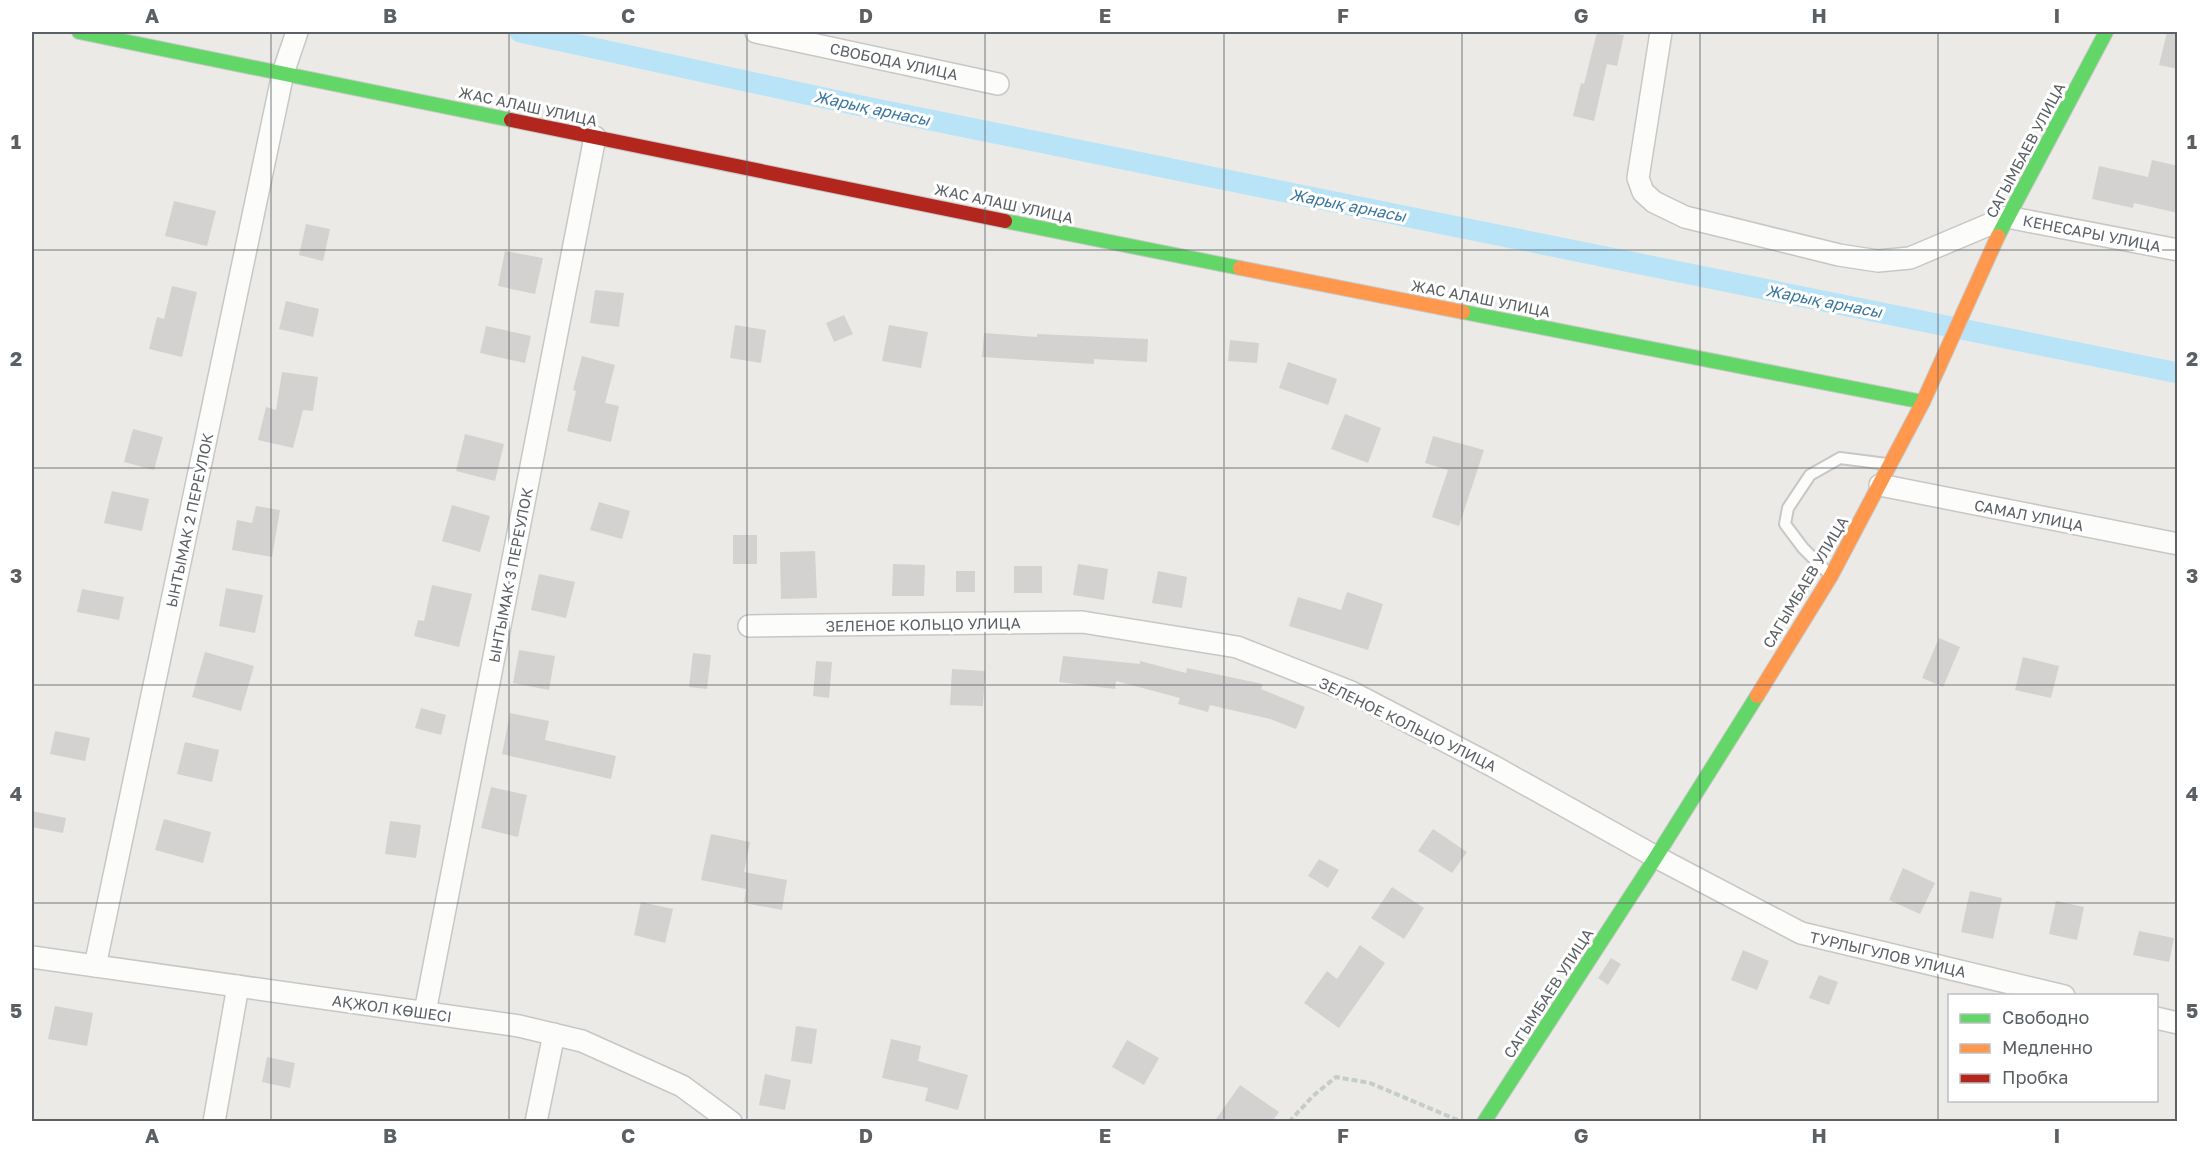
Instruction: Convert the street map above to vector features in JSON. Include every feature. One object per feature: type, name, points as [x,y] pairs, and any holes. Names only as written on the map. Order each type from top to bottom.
[{"type":"street","name":"ЖАС АЛАШ УЛИЦА","points":[[80,32],[1169,254],[1923,402]]},
{"type":"street","name":"ЫНТЫМАК 2 ПЕРЕУЛОК","points":[[95,966],[283,73],[297,32]]},
{"type":"street","name":"СВОБОДА УЛИЦА","points":[[756,32],[998,84]]},
{"type":"street","points":[[1661,32],[1638,178],[1643,192],[1654,202],[1685,217],[1839,255],[1878,261],[1910,258],[2007,217]]},
{"type":"street","name":"САГЫМБАЕВ УЛИЦА","points":[[1484,1122],[1656,856],[1831,576],[1923,402],[2007,217],[2106,32]]},
{"type":"street","name":"ЫНТЫМАК 3 ПЕРЕУЛОК","points":[[425,1012],[595,137]]},
{"type":"street","name":"КЕНЕСАРЫ УЛИЦА","points":[[2007,217],[2178,250]]},
{"type":"street","name":"САМАЛ УЛИЦА","points":[[1880,485],[2178,544]]},
{"type":"street","name":"ЗЕЛЕНОЕ КОЛЬЦО УЛИЦА","points":[[749,626],[1082,622],[1237,647],[1351,692],[1493,766],[1656,856]]},
{"type":"street","name":"ТУРЛЫГУЛОВ УЛИЦА","points":[[1656,856],[1801,933],[2056,994]]},
{"type":"street","name":"АҚЖОЛ КӨШЕСІ","points":[[32,957],[425,1012],[519,1026],[554,1034],[582,1041],[682,1086],[731,1122]]},
{"type":"street","points":[[214,1122],[238,986]]},
{"type":"street","points":[[2158,1018],[2178,1023]]},
{"type":"street","points":[[537,1122],[554,1034]]},
{"type":"lane","points":[[1831,576],[1803,548],[1785,524],[1788,508],[1810,475],[1840,458],[1890,464]]},
{"type":"path","points":[[1289,1122],[1313,1096],[1335,1077],[1370,1083],[1461,1122]]},
{"type":"building","points":[[1597,32],[1624,35],[1617,66],[1607,64],[1594,121],[1573,116]]},
{"type":"building","points":[[2167,32],[2178,32],[2178,69],[2159,65]]},
{"type":"building","points":[[2152,160],[2178,166],[2178,213],[2134,203],[2133,208],[2092,199],[2099,166],[2148,177]]},
{"type":"building","points":[[174,201],[216,211],[207,246],[165,236]]},
{"type":"building","points":[[306,224],[330,229],[323,261],[299,255]]},
{"type":"building","points":[[505,251],[543,258],[535,294],[498,286]]},
{"type":"building","points":[[172,286],[197,292],[182,357],[149,349],[157,317],[164,319]]},
{"type":"building","points":[[595,290],[624,293],[619,327],[590,323]]},
{"type":"building","points":[[286,301],[319,309],[313,337],[279,329]]},
{"type":"building","points":[[844,315],[853,334],[834,342],[826,323]]},
{"type":"building","points":[[735,325],[766,330],[761,363],[730,358]]},
{"type":"building","points":[[889,325],[928,332],[921,368],[882,361]]},
{"type":"building","points":[[486,326],[531,336],[525,363],[480,353]]},
{"type":"building","points":[[984,333],[1037,337],[1037,334],[1148,339],[1147,362],[1094,359],[1094,364],[982,357]]},
{"type":"building","points":[[1230,340],[1259,343],[1257,363],[1228,361]]},
{"type":"building","points":[[582,356],[615,365],[605,403],[619,406],[611,442],[567,431],[576,391],[573,390]]},
{"type":"building","points":[[1288,362],[1337,379],[1328,405],[1279,388]]},
{"type":"building","points":[[282,372],[318,377],[313,411],[303,410],[293,448],[258,440],[266,407],[276,410]]},
{"type":"building","points":[[1345,414],[1381,428],[1368,463],[1331,449]]},
{"type":"building","points":[[133,429],[163,437],[154,470],[124,462]]},
{"type":"building","points":[[465,434],[504,444],[495,481],[456,471]]},
{"type":"building","points":[[1433,436],[1484,450],[1459,526],[1432,517],[1448,470],[1425,463]]},
{"type":"building","points":[[112,491],[149,499],[142,531],[104,523]]},
{"type":"building","points":[[599,502],[630,511],[622,539],[590,530]]},
{"type":"building","points":[[452,505],[490,516],[480,552],[442,541]]},
{"type":"building","points":[[256,506],[280,510],[272,557],[232,550],[237,520],[252,523]]},
{"type":"building","points":[[733,535],[757,535],[757,564],[733,564]]},
{"type":"building","points":[[815,551],[817,598],[781,599],[780,552]]},
{"type":"building","points":[[893,564],[925,565],[924,596],[892,596]]},
{"type":"building","points":[[1078,564],[1108,569],[1104,600],[1073,595]]},
{"type":"building","points":[[1014,566],[1042,566],[1042,593],[1014,593]]},
{"type":"building","points":[[956,571],[975,571],[975,592],[956,592]]},
{"type":"building","points":[[1158,571],[1187,577],[1182,608],[1152,603]]},
{"type":"building","points":[[539,574],[575,582],[566,618],[531,610]]},
{"type":"building","points":[[432,585],[472,594],[459,647],[414,636],[418,620],[424,621]]},
{"type":"building","points":[[226,588],[263,595],[255,633],[219,626]]},
{"type":"building","points":[[82,589],[124,597],[119,620],[77,612]]},
{"type":"building","points":[[1347,592],[1383,604],[1368,650],[1289,626],[1298,597],[1341,610]]},
{"type":"building","points":[[1939,638],[1960,647],[1943,687],[1922,678]]},
{"type":"building","points":[[519,650],[555,656],[549,690],[513,683]]},
{"type":"building","points":[[205,652],[254,666],[241,711],[192,697]]},
{"type":"building","points":[[693,653],[711,655],[707,689],[689,687]]},
{"type":"building","points":[[1063,656],[1140,664],[1140,661],[1186,673],[1187,668],[1263,684],[1261,689],[1305,707],[1296,729],[1270,719],[1210,705],[1208,712],[1178,704],[1180,698],[1116,681],[1115,689],[1059,682]]},
{"type":"building","points":[[2023,657],[2059,666],[2051,698],[2015,690]]},
{"type":"building","points":[[816,661],[832,662],[829,698],[813,696]]},
{"type":"building","points":[[952,669],[985,671],[983,706],[950,705]]},
{"type":"building","points":[[421,708],[446,715],[441,735],[415,728]]},
{"type":"building","points":[[510,713],[549,721],[545,740],[616,756],[611,779],[502,754]]},
{"type":"building","points":[[55,731],[90,738],[85,761],[50,754]]},
{"type":"building","points":[[185,742],[219,750],[212,782],[177,774]]},
{"type":"building","points":[[491,787],[527,795],[518,837],[481,828]]},
{"type":"building","points":[[32,811],[66,818],[63,833],[32,827]]},
{"type":"building","points":[[164,819],[211,832],[203,863],[155,850]]},
{"type":"building","points":[[390,821],[421,825],[416,858],[385,854]]},
{"type":"building","points":[[1433,829],[1467,852],[1452,873],[1418,851]]},
{"type":"building","points":[[711,834],[750,842],[744,872],[787,880],[782,910],[744,903],[746,889],[701,880]]},
{"type":"building","points":[[1319,859],[1339,870],[1328,888],[1308,876]]},
{"type":"building","points":[[1903,868],[1935,883],[1920,914],[1889,900]]},
{"type":"building","points":[[1392,887],[1424,908],[1404,939],[1371,918]]},
{"type":"building","points":[[1970,891],[2002,898],[1993,939],[1961,932]]},
{"type":"building","points":[[2056,901],[2084,907],[2077,940],[2049,934]]},
{"type":"building","points":[[641,902],[673,909],[665,943],[634,935]]},
{"type":"building","points":[[2139,931],[2174,938],[2169,962],[2133,955]]},
{"type":"building","points":[[1360,945],[1385,963],[1339,1028],[1304,1003],[1327,971],[1337,979]]},
{"type":"building","points":[[1743,950],[1769,961],[1757,990],[1731,980]]},
{"type":"building","points":[[1611,958],[1621,964],[1608,985],[1598,978]]},
{"type":"building","points":[[1819,975],[1838,982],[1829,1005],[1809,998]]},
{"type":"building","points":[[55,1006],[93,1013],[87,1046],[48,1039]]},
{"type":"building","points":[[796,1026],[817,1029],[812,1064],[791,1061]]},
{"type":"building","points":[[891,1039],[921,1046],[918,1061],[968,1075],[958,1110],[925,1101],[928,1088],[882,1078]]},
{"type":"building","points":[[1127,1040],[1159,1058],[1144,1085],[1112,1067]]},
{"type":"building","points":[[267,1057],[295,1063],[290,1088],[262,1082]]},
{"type":"building","points":[[765,1074],[791,1080],[785,1110],[759,1105]]},
{"type":"building","points":[[1240,1085],[1279,1112],[1272,1122],[1214,1122]]},
{"type":"waterway","name":"Жарық арнасы","points":[[520,32],[866,107],[2178,373]]},
{"type":"traffic: fast","points":[[79,32],[511,120]]},
{"type":"traffic: fast","points":[[1998,236],[2106,32]]},
{"type":"traffic: fast","points":[[1005,221],[1240,268]]},
{"type":"traffic: fast","points":[[1463,312],[1923,402]]},
{"type":"traffic: fast","points":[[1484,1122],[1656,857],[1757,696]]},
{"type":"traffic: slow","points":[[1757,696],[1831,576],[1923,402],[1998,236]]},
{"type":"traffic: slow","points":[[1240,268],[1463,312]]},
{"type":"traffic: jam","points":[[511,120],[1005,221]]}]
